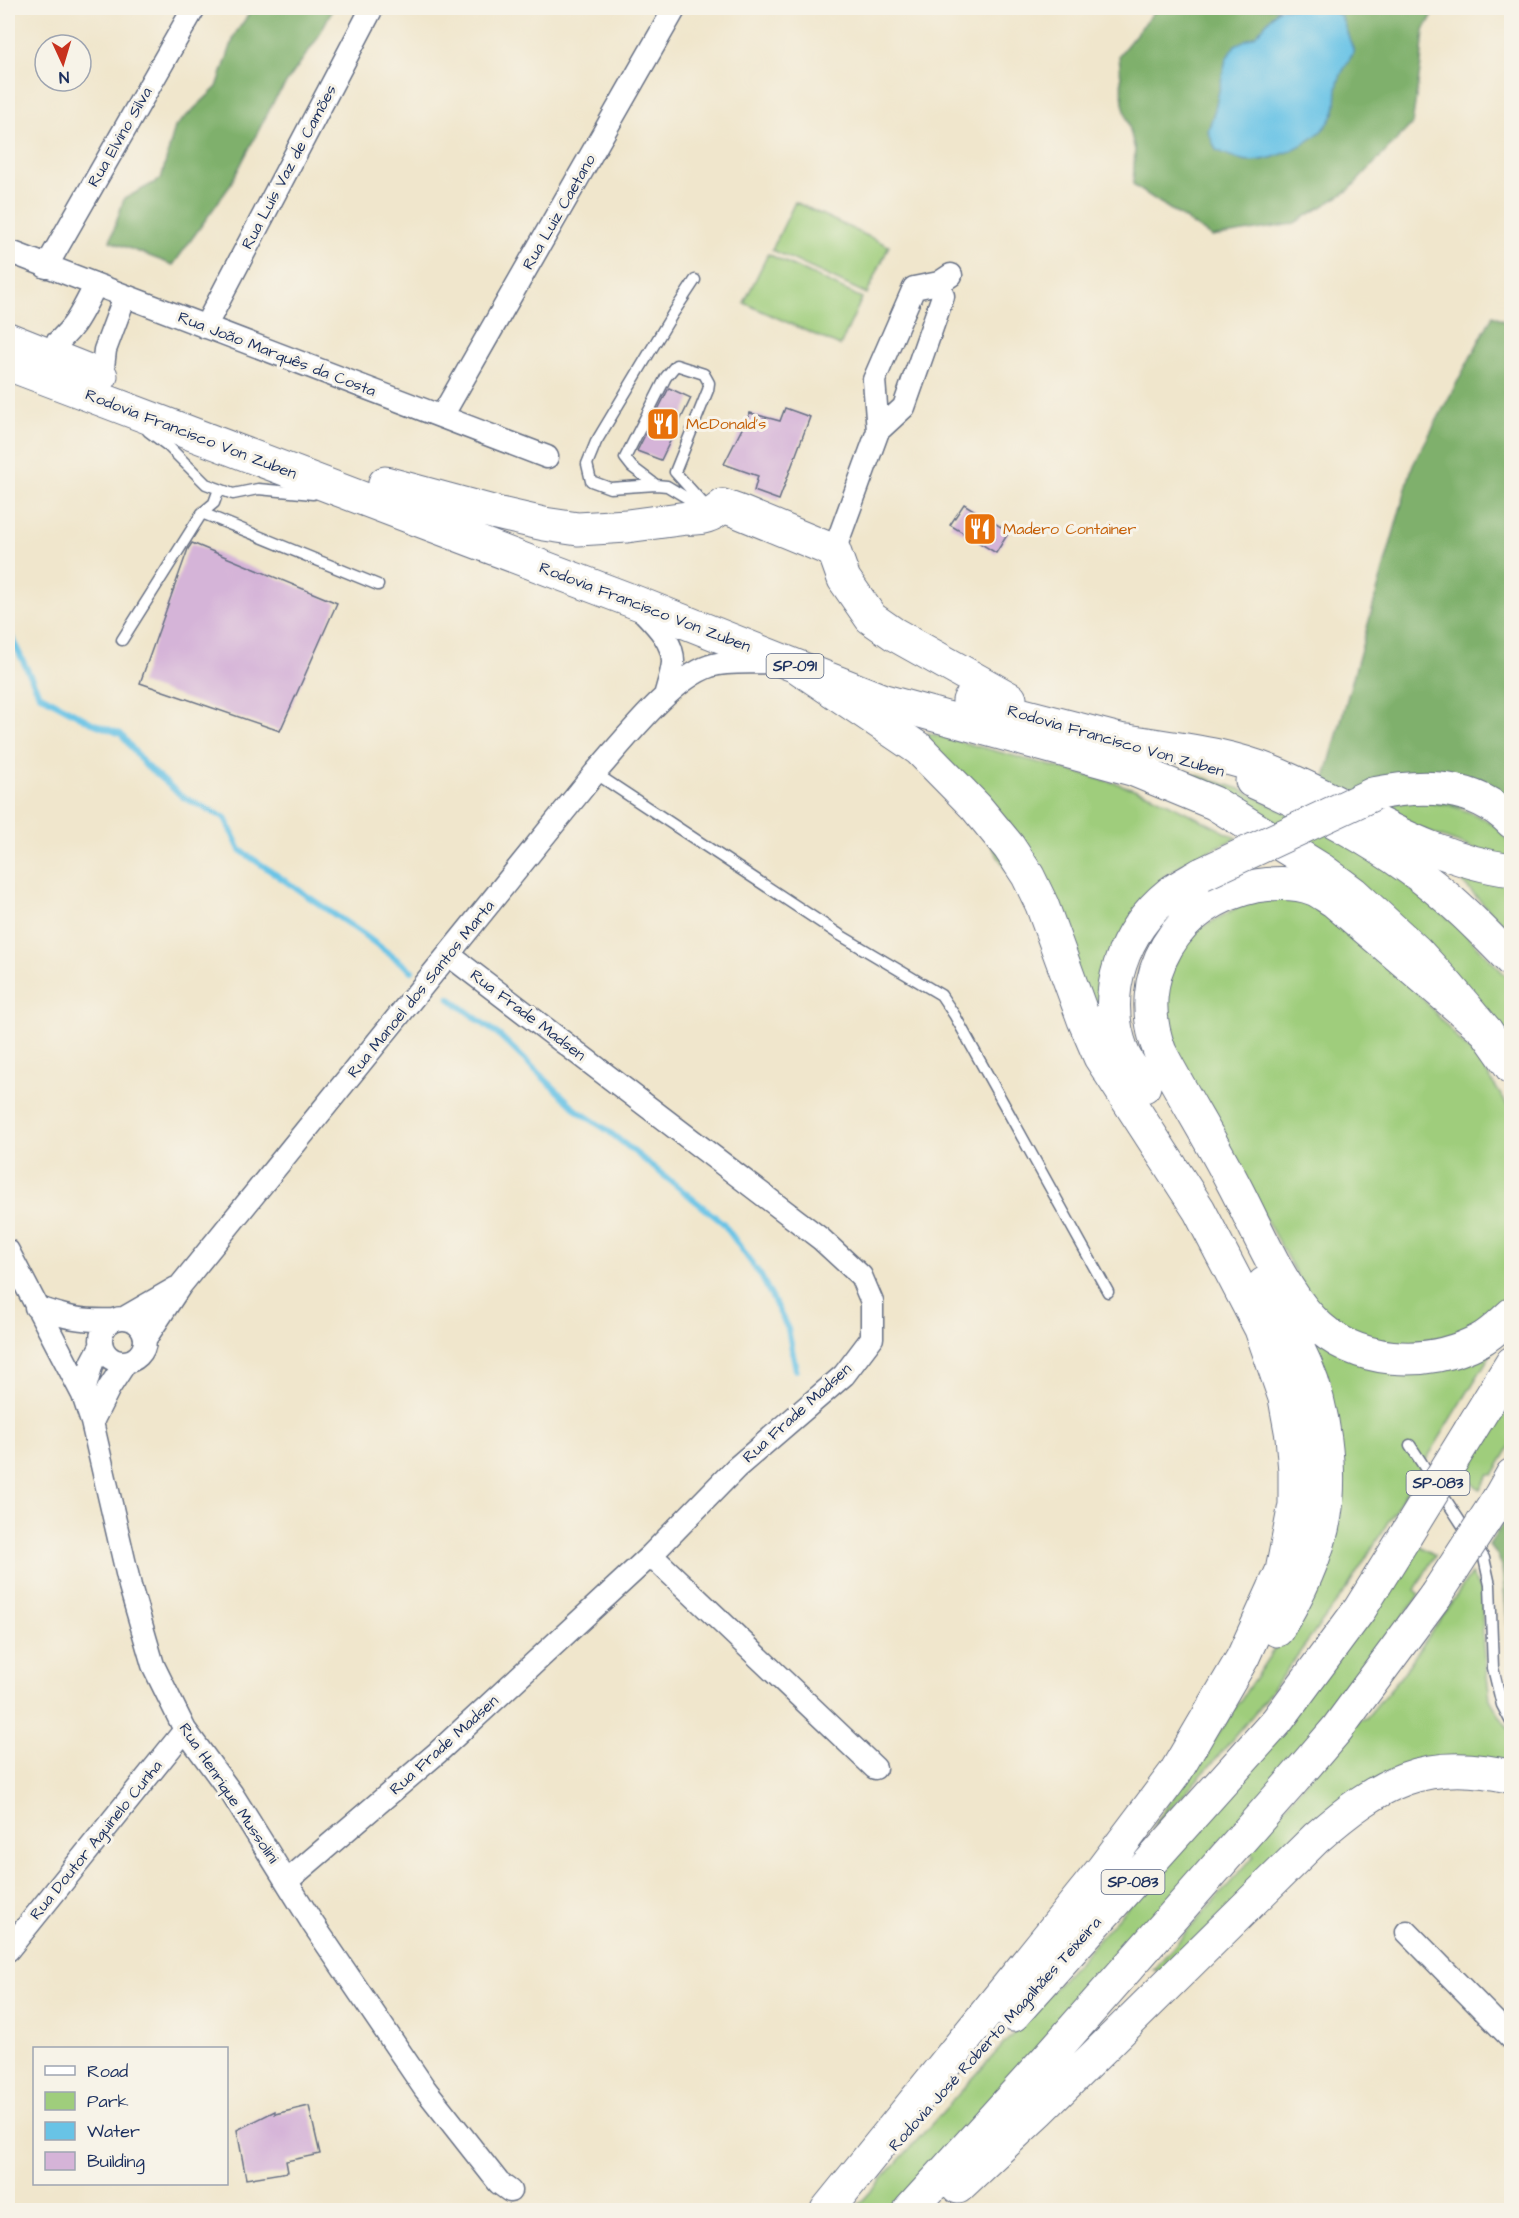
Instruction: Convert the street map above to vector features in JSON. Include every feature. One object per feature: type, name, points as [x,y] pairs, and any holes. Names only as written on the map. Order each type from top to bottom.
[{"type":"main road","name":"Rodovia Francisco Von Zuben","points":[[8,339],[45,353],[106,390]]},
{"type":"main road","name":"Rodovia Francisco Von Zuben","points":[[8,364],[106,390],[375,492],[635,602],[884,701],[1132,769],[1214,803],[1322,870],[1353,892],[1416,951],[1486,1031],[1512,1068]]},
{"type":"main road","name":"Rodovia Francisco Von Zuben","points":[[375,492],[652,585],[852,666],[934,692],[1128,741],[1209,765],[1252,781],[1358,834],[1411,868],[1447,898],[1512,962]]},
{"type":"main road","points":[[375,492],[578,528],[627,526],[713,516],[723,506],[834,551],[844,579],[871,618],[894,634],[978,682],[1059,724]]},
{"type":"main road","points":[[793,665],[919,749],[976,807],[1009,847],[1028,876],[1042,905],[1083,1020],[1100,1057],[1199,1209],[1261,1329],[1274,1362],[1287,1407],[1295,1471],[1295,1505],[1282,1571],[1243,1657],[1175,1773]]},
{"type":"main road","points":[[1128,741],[1236,760],[1307,787],[1454,858],[1512,870]]},
{"type":"main road","points":[[827,2211],[1094,1880],[1230,1703],[1281,1624],[1300,1588],[1325,1516],[1326,1448],[1320,1410],[1307,1368],[1286,1325],[1200,1170],[1122,1053],[1114,1023],[1113,995],[1118,967],[1131,935],[1170,893],[1202,874],[1373,794],[1413,786],[1436,787],[1494,806],[1512,822]]},
{"type":"main road","points":[[1486,1031],[1334,900],[1313,889],[1290,884],[1266,884],[1241,889],[1220,897],[1188,920],[1175,933],[1163,953],[1156,970],[1150,1002],[1154,1036],[1173,1076],[1231,1179],[1289,1290],[1311,1320],[1330,1337],[1356,1349],[1380,1356],[1408,1359],[1431,1357],[1458,1350],[1482,1340],[1512,1314]]},
{"type":"main road","name":"Rodovia José Roberto Magalhães Teixeira","points":[[836,2211],[1277,1721],[1360,1610],[1512,1363]]},
{"type":"main road","name":"SP-083","points":[[910,2211],[1310,1761],[1369,1687],[1436,1595],[1505,1487]]},
{"type":"main road","points":[[933,2211],[1039,2111],[1316,1838],[1351,1808],[1397,1781],[1428,1772],[1462,1768],[1489,1771],[1512,1777]]},
{"type":"street","name":"Rua Elvino Silva","points":[[46,267],[194,8]]},
{"type":"street","name":"Rua Luís Vaz de Camões","points":[[206,327],[372,8]]},
{"type":"street","name":"Rua Luiz Caetano","points":[[442,416],[675,8]]},
{"type":"street","name":"Rua João Marquês da Costa","points":[[8,251],[547,457]]},
{"type":"street","points":[[834,551],[878,431],[874,380],[914,288],[945,279],[943,296],[904,407],[878,431]]},
{"type":"street","points":[[45,353],[69,333],[95,286]]},
{"type":"street","points":[[106,390],[105,350],[125,296]]},
{"type":"street","points":[[635,602],[663,634],[670,646],[673,661],[665,696]]},
{"type":"street","name":"Rua Manoel dos Santos Marta","points":[[145,1339],[180,1286],[595,773],[665,696],[711,665],[793,665]]},
{"type":"street","name":"Rua Frade Madsen","points":[[288,1881],[437,1753],[651,1555],[736,1468],[844,1375],[872,1338],[872,1302],[861,1275],[821,1239],[449,955]]},
{"type":"street","name":"Rua Henrique Mussolini","points":[[8,1251],[83,1395],[92,1422],[130,1586],[153,1665],[185,1730],[232,1794],[313,1924],[425,2089],[499,2183],[510,2191]]},
{"type":"street","name":"Rua Manoel dos Santos Marta","points":[[118,1319],[180,1286]]},
{"type":"street","points":[[36,1307],[63,1317],[90,1321],[118,1319],[134,1321],[142,1329],[145,1339],[143,1349],[139,1355],[126,1362],[109,1388],[92,1422]]},
{"type":"street","points":[[83,1395],[100,1336],[105,1326],[118,1319]]},
{"type":"street","name":"Rua Henrique Mussolini","points":[[54,1342],[72,1355],[96,1355]]},
{"type":"street","points":[[96,1355],[126,1362]]},
{"type":"street","points":[[651,1555],[875,1768]]},
{"type":"street","name":"Rua Doutor Aguinelo Cunha","points":[[8,1950],[185,1730]]},
{"type":"street","points":[[1407,1932],[1512,2039]]},
{"type":"lane","points":[[694,518],[692,501],[667,486],[610,488],[591,481],[587,464],[604,428],[695,280]]},
{"type":"lane","points":[[656,485],[625,459],[666,377],[676,365],[704,374],[709,383],[675,472],[702,502],[694,518]]},
{"type":"lane","points":[[106,390],[206,484],[219,489],[233,494],[258,489],[375,492]]},
{"type":"lane","points":[[122,640],[202,513],[214,503],[219,489]]},
{"type":"lane","points":[[202,513],[378,585]]},
{"type":"lane","points":[[595,773],[840,935],[941,995],[956,1016],[1108,1292]]},
{"type":"lane","points":[[1410,1445],[1484,1558],[1490,1585],[1493,1668],[1502,1705],[1512,1724]]},
{"type":"green space","points":[[253,8],[333,8],[317,39],[275,99],[229,187],[173,265],[110,241],[124,199],[161,179],[175,127],[217,87],[235,34]]},
{"type":"green space","points":[[1157,8],[1437,8],[1424,30],[1412,124],[1348,191],[1293,224],[1212,237],[1133,185],[1135,150],[1123,103],[1119,55]]},
{"type":"green space","points":[[795,202],[889,246],[867,294],[772,250]]},
{"type":"green space","points":[[768,254],[862,298],[840,346],[744,303]]},
{"type":"green space","points":[[1493,315],[1512,325],[1511,811],[1337,794],[1323,785],[1412,467]]},
{"type":"green space","points":[[928,733],[1152,795],[1237,838],[1187,861],[1164,877],[1102,1022],[928,745]]},
{"type":"green space","points":[[1178,769],[1240,789],[1370,855],[1461,929],[1511,981],[1511,1039],[1177,775]]},
{"type":"green space","points":[[1432,800],[1470,812],[1494,825],[1509,845],[1511,858],[1493,856],[1375,812],[1396,803]]},
{"type":"green space","points":[[1464,873],[1511,883],[1511,933],[1463,883]]},
{"type":"green space","points":[[1260,894],[1319,904],[1395,967],[1483,1067],[1511,1111],[1512,1301],[1485,1326],[1400,1348],[1345,1331],[1313,1304],[1165,1039],[1159,997],[1187,936]]},
{"type":"green space","points":[[1298,1325],[1344,1354],[1504,1333],[1348,1587],[1257,1710],[1151,1830],[1298,1613]]},
{"type":"green space","points":[[1511,1385],[1511,1445],[1493,1475],[1489,1474],[1480,1489],[1460,1475]]},
{"type":"green space","points":[[1511,1510],[1511,1662],[1502,1568],[1498,1556],[1489,1545]]},
{"type":"green space","points":[[1417,1544],[1435,1555],[1415,1590],[1419,1595],[1356,1685],[1082,2001],[894,2210],[854,2210],[1242,1780]]},
{"type":"green space","points":[[1471,1574],[1482,1596],[1483,1646],[1490,1699],[1511,1732],[1511,1765],[1431,1760],[1167,1972],[1153,1970],[1255,1855],[1248,1850],[1358,1720],[1366,1718],[1402,1675]]},
{"type":"water","points":[[1279,8],[1327,8],[1341,16],[1354,52],[1339,80],[1334,113],[1321,131],[1299,146],[1274,157],[1252,161],[1238,159],[1216,150],[1208,131],[1226,59],[1235,45],[1256,35]]},
{"type":"building","name":"McDonald's","points":[[669,388],[691,398],[661,460],[637,451]]},
{"type":"building","points":[[785,408],[810,417],[779,500],[754,491],[758,476],[724,464],[750,413],[780,421]]},
{"type":"building","name":"Madero Container","points":[[964,504],[1009,532],[996,553],[950,525]]},
{"type":"building","points":[[192,543],[337,603],[280,731],[140,683]]},
{"type":"building","points":[[309,2106],[320,2154],[286,2161],[288,2172],[246,2179],[237,2130],[275,2111],[275,2114]]},
{"type":"waterway","points":[[8,630],[39,694],[92,723],[121,734],[145,765],[183,797],[225,818],[240,850],[363,934],[412,971]]},
{"type":"waterway","points":[[449,998],[500,1036],[578,1111],[607,1130],[723,1223],[761,1276],[788,1329],[796,1370]]},
{"type":"place","name":"McDonald's","points":[[663,424]]},
{"type":"place","name":"Madero Container","points":[[980,529]]}]
